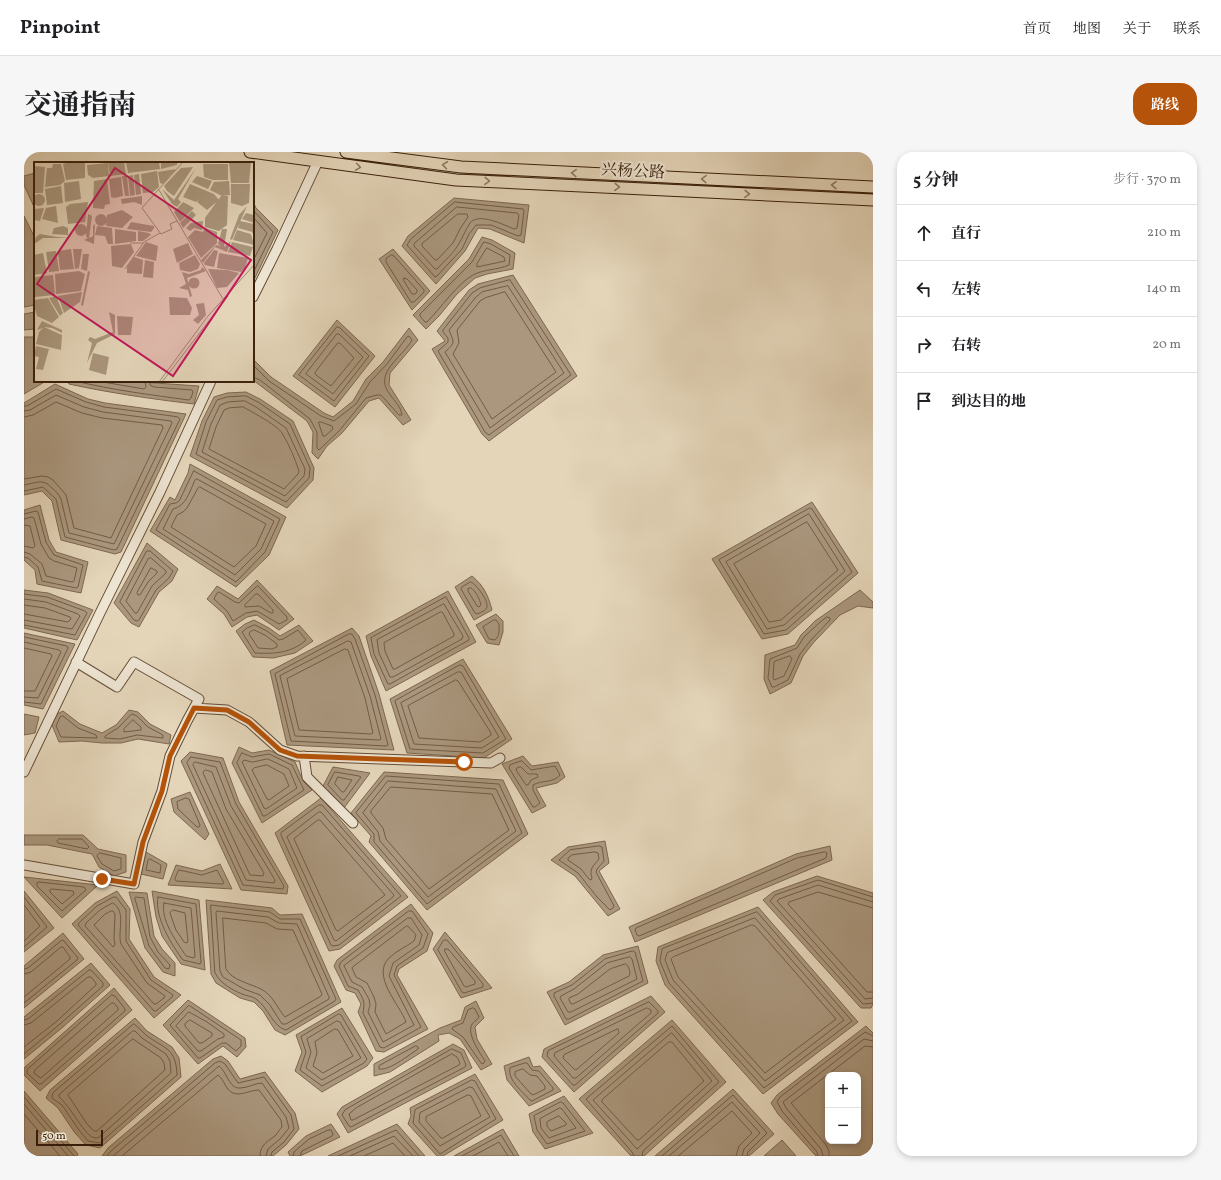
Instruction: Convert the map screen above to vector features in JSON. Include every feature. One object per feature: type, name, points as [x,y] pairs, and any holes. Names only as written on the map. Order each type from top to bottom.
[{"type":"main road","name":"兴杨公路","points":[[250,152],[456,180],[873,200]]},
{"type":"main road","name":"兴杨公路","points":[[346,152],[461,167],[873,187]]},
{"type":"street","points":[[254,295],[318,161]]},
{"type":"street","points":[[24,772],[76,662],[160,492],[211,382]]},
{"type":"street","points":[[24,865],[134,884],[143,842],[162,791],[170,756],[199,699],[134,662],[117,688],[76,662]]},
{"type":"street","points":[[194,708],[227,710],[249,722],[280,750],[297,756],[491,763],[500,758]]},
{"type":"street","points":[[304,756],[307,777],[353,823]]},
{"type":"water","points":[[34,173],[34,207],[24,185],[24,176]]},
{"type":"water","points":[[454,198],[529,205],[524,243],[490,229],[478,228],[465,251],[436,284],[402,246],[408,236]]},
{"type":"water","points":[[254,204],[256,208],[278,230],[254,280]]},
{"type":"water","points":[[24,216],[34,236],[34,305],[24,307]]},
{"type":"water","points":[[482,237],[492,240],[515,253],[513,269],[475,278],[457,294],[426,329],[413,315],[469,259]]},
{"type":"water","points":[[393,249],[430,291],[412,310],[379,259]]},
{"type":"water","points":[[513,275],[577,376],[489,441],[482,434],[432,349],[445,341],[437,331],[469,290],[478,284]]},
{"type":"water","points":[[34,312],[34,329],[24,330],[24,314]]},
{"type":"water","points":[[337,320],[375,356],[335,407],[293,376]]},
{"type":"water","points":[[409,328],[418,340],[390,373],[389,385],[411,420],[403,425],[379,398],[369,401],[342,433],[327,446],[318,459],[312,453],[313,432],[307,421],[254,381],[254,360],[271,377],[324,413],[333,417],[353,401],[366,379],[383,362]]},
{"type":"water","points":[[24,337],[34,337],[34,382],[44,382],[24,394]]},
{"type":"water","points":[[68,382],[141,382],[199,386],[194,404],[147,398],[69,384]]},
{"type":"water","points":[[55,384],[88,399],[105,403],[186,414],[121,552],[115,554],[61,540],[52,501],[42,491],[24,495],[24,403]]},
{"type":"water","points":[[246,392],[260,399],[293,421],[314,468],[313,480],[287,508],[190,456],[202,421],[214,397],[227,393]]},
{"type":"water","points":[[190,464],[286,517],[269,555],[236,587],[150,531],[170,497],[175,500],[188,473]]},
{"type":"water","points":[[812,502],[858,573],[788,634],[762,639],[712,559]]},
{"type":"water","points":[[40,505],[49,540],[56,552],[88,562],[81,593],[37,584],[35,570],[24,560],[24,510]]},
{"type":"water","points":[[147,543],[178,569],[172,581],[159,592],[139,627],[131,623],[114,603]]},
{"type":"water","points":[[472,576],[480,583],[485,591],[492,610],[474,620],[455,587]]},
{"type":"water","points":[[257,580],[294,619],[279,630],[257,615],[247,617],[232,627],[224,614],[207,599],[217,586],[238,599]]},
{"type":"water","points":[[24,590],[48,593],[93,610],[77,640],[24,628]]},
{"type":"water","points":[[860,590],[873,602],[873,608],[858,606],[840,615],[814,642],[803,656],[791,683],[770,694],[764,679],[765,655],[795,645],[801,635],[815,621]]},
{"type":"water","points":[[448,591],[476,642],[386,691],[371,656],[366,636]]},
{"type":"water","points":[[496,614],[503,621],[503,632],[499,645],[487,643],[476,625]]},
{"type":"water","points":[[254,620],[280,636],[299,625],[313,641],[295,653],[273,658],[253,657],[236,631],[245,624]]},
{"type":"water","points":[[352,628],[359,636],[379,694],[394,750],[287,745],[270,671]]},
{"type":"water","points":[[24,633],[75,644],[43,709],[24,705]]},
{"type":"water","points":[[463,659],[512,739],[484,758],[407,753],[390,699]]},
{"type":"water","points":[[129,710],[138,712],[150,724],[171,735],[169,744],[138,739],[121,743],[82,741],[59,742],[52,725],[57,714],[63,711],[80,724],[102,733],[116,725]]},
{"type":"water","points":[[24,714],[39,717],[35,733],[24,735]]},
{"type":"water","points":[[239,747],[252,753],[269,750],[295,762],[303,781],[312,790],[262,823],[232,763]]},
{"type":"water","points":[[190,752],[223,758],[239,802],[288,886],[287,894],[241,890],[181,761]]},
{"type":"water","points":[[523,756],[532,766],[558,762],[565,777],[557,783],[536,788],[546,806],[532,813],[502,764]]},
{"type":"water","points":[[333,767],[370,773],[344,808],[323,786]]},
{"type":"water","points":[[384,772],[503,780],[528,834],[427,910],[369,842],[371,836],[351,813]]},
{"type":"water","points":[[190,792],[209,834],[205,840],[174,812],[171,799]]},
{"type":"water","points":[[321,798],[408,897],[340,949],[329,951],[275,833]]},
{"type":"water","points":[[24,835],[83,835],[98,849],[126,855],[126,872],[114,876],[99,867],[92,854],[47,845],[24,845]]},
{"type":"water","points":[[605,841],[609,863],[599,871],[620,909],[608,916],[575,876],[551,860],[568,847]]},
{"type":"water","points":[[830,846],[832,860],[635,942],[629,927],[796,854]]},
{"type":"water","points":[[146,852],[167,864],[163,879],[141,874]]},
{"type":"water","points":[[220,864],[232,889],[168,885],[176,865],[202,871]]},
{"type":"water","points":[[817,876],[873,893],[873,1004],[871,1008],[861,1008],[763,900],[773,892]]},
{"type":"water","points":[[24,877],[98,885],[62,918]]},
{"type":"water","points":[[24,891],[54,928],[24,952]]},
{"type":"water","points":[[117,891],[130,909],[129,939],[154,977],[181,995],[154,1018],[72,924],[95,903]]},
{"type":"water","points":[[152,891],[199,900],[205,970],[181,964],[162,936],[156,917]]},
{"type":"water","points":[[129,892],[147,893],[154,936],[162,949],[175,963],[175,976],[163,972],[145,948]]},
{"type":"water","points":[[206,900],[272,908],[280,915],[302,914],[341,1002],[285,1035],[275,1030],[263,1011],[254,1002],[240,998],[216,983],[211,974]]},
{"type":"water","points":[[411,904],[433,933],[427,951],[399,969],[397,975],[428,1029],[384,1052],[376,1051],[358,1012],[361,1004],[355,993],[346,990],[334,966],[337,960]]},
{"type":"water","points":[[758,907],[858,1022],[763,1094],[665,985],[656,961],[658,947]]},
{"type":"water","points":[[445,932],[492,988],[461,998],[433,949]]},
{"type":"water","points":[[63,933],[84,959],[24,1008],[24,966]]},
{"type":"water","points":[[638,946],[648,983],[565,1025],[547,992],[569,982],[603,955]]},
{"type":"water","points":[[91,963],[110,985],[24,1059],[24,1017]]},
{"type":"water","points":[[114,988],[132,1010],[40,1091],[24,1075],[24,1068]]},
{"type":"water","points":[[651,996],[665,1012],[574,1092],[542,1057],[544,1049]]},
{"type":"water","points":[[188,1000],[245,1038],[246,1047],[237,1057],[223,1046],[198,1064],[163,1025]]},
{"type":"water","points":[[476,1001],[484,1018],[475,1027],[477,1039],[492,1064],[481,1070],[460,1039],[449,1033],[438,1035],[439,1041],[390,1072],[374,1076],[374,1064],[440,1028],[461,1020],[465,1007]]},
{"type":"water","points":[[342,1008],[373,1058],[367,1066],[322,1092],[295,1071],[302,1052],[296,1035]]},
{"type":"water","points":[[135,1018],[147,1031],[172,1047],[179,1058],[181,1077],[100,1148],[86,1145],[75,1133],[58,1108],[46,1098],[50,1090]]},
{"type":"water","points":[[672,1020],[726,1082],[644,1156],[631,1156],[579,1099]]},
{"type":"water","points":[[866,1026],[873,1033],[873,1156],[816,1156],[778,1114],[771,1103],[777,1095]]},
{"type":"water","points":[[453,1044],[464,1050],[472,1068],[348,1133],[337,1114],[342,1107]]},
{"type":"water","points":[[221,1056],[228,1061],[240,1079],[265,1072],[295,1113],[299,1129],[286,1145],[273,1156],[102,1156],[108,1148],[213,1059]]},
{"type":"water","points":[[529,1057],[533,1067],[540,1066],[561,1091],[529,1106],[507,1080],[504,1066]]},
{"type":"water","points":[[475,1074],[503,1120],[443,1156],[437,1156],[408,1124],[411,1116],[410,1108]]},
{"type":"water","points":[[733,1089],[774,1134],[749,1156],[655,1156]]},
{"type":"water","points":[[24,1091],[78,1154],[77,1156],[24,1156]]},
{"type":"water","points":[[564,1096],[593,1133],[545,1149],[533,1132],[529,1114]]},
{"type":"water","points":[[331,1124],[340,1137],[300,1156],[290,1156],[288,1152],[306,1136]]},
{"type":"water","points":[[397,1124],[425,1156],[328,1156]]},
{"type":"water","points":[[503,1129],[519,1156],[454,1156]]},
{"type":"water","points":[[782,1140],[796,1156],[764,1156]]},
{"type":"route","points":[[102,879],[134,884],[143,842],[162,791],[170,756],[194,708],[227,710],[249,722],[280,750],[297,756],[464,762]]}]
